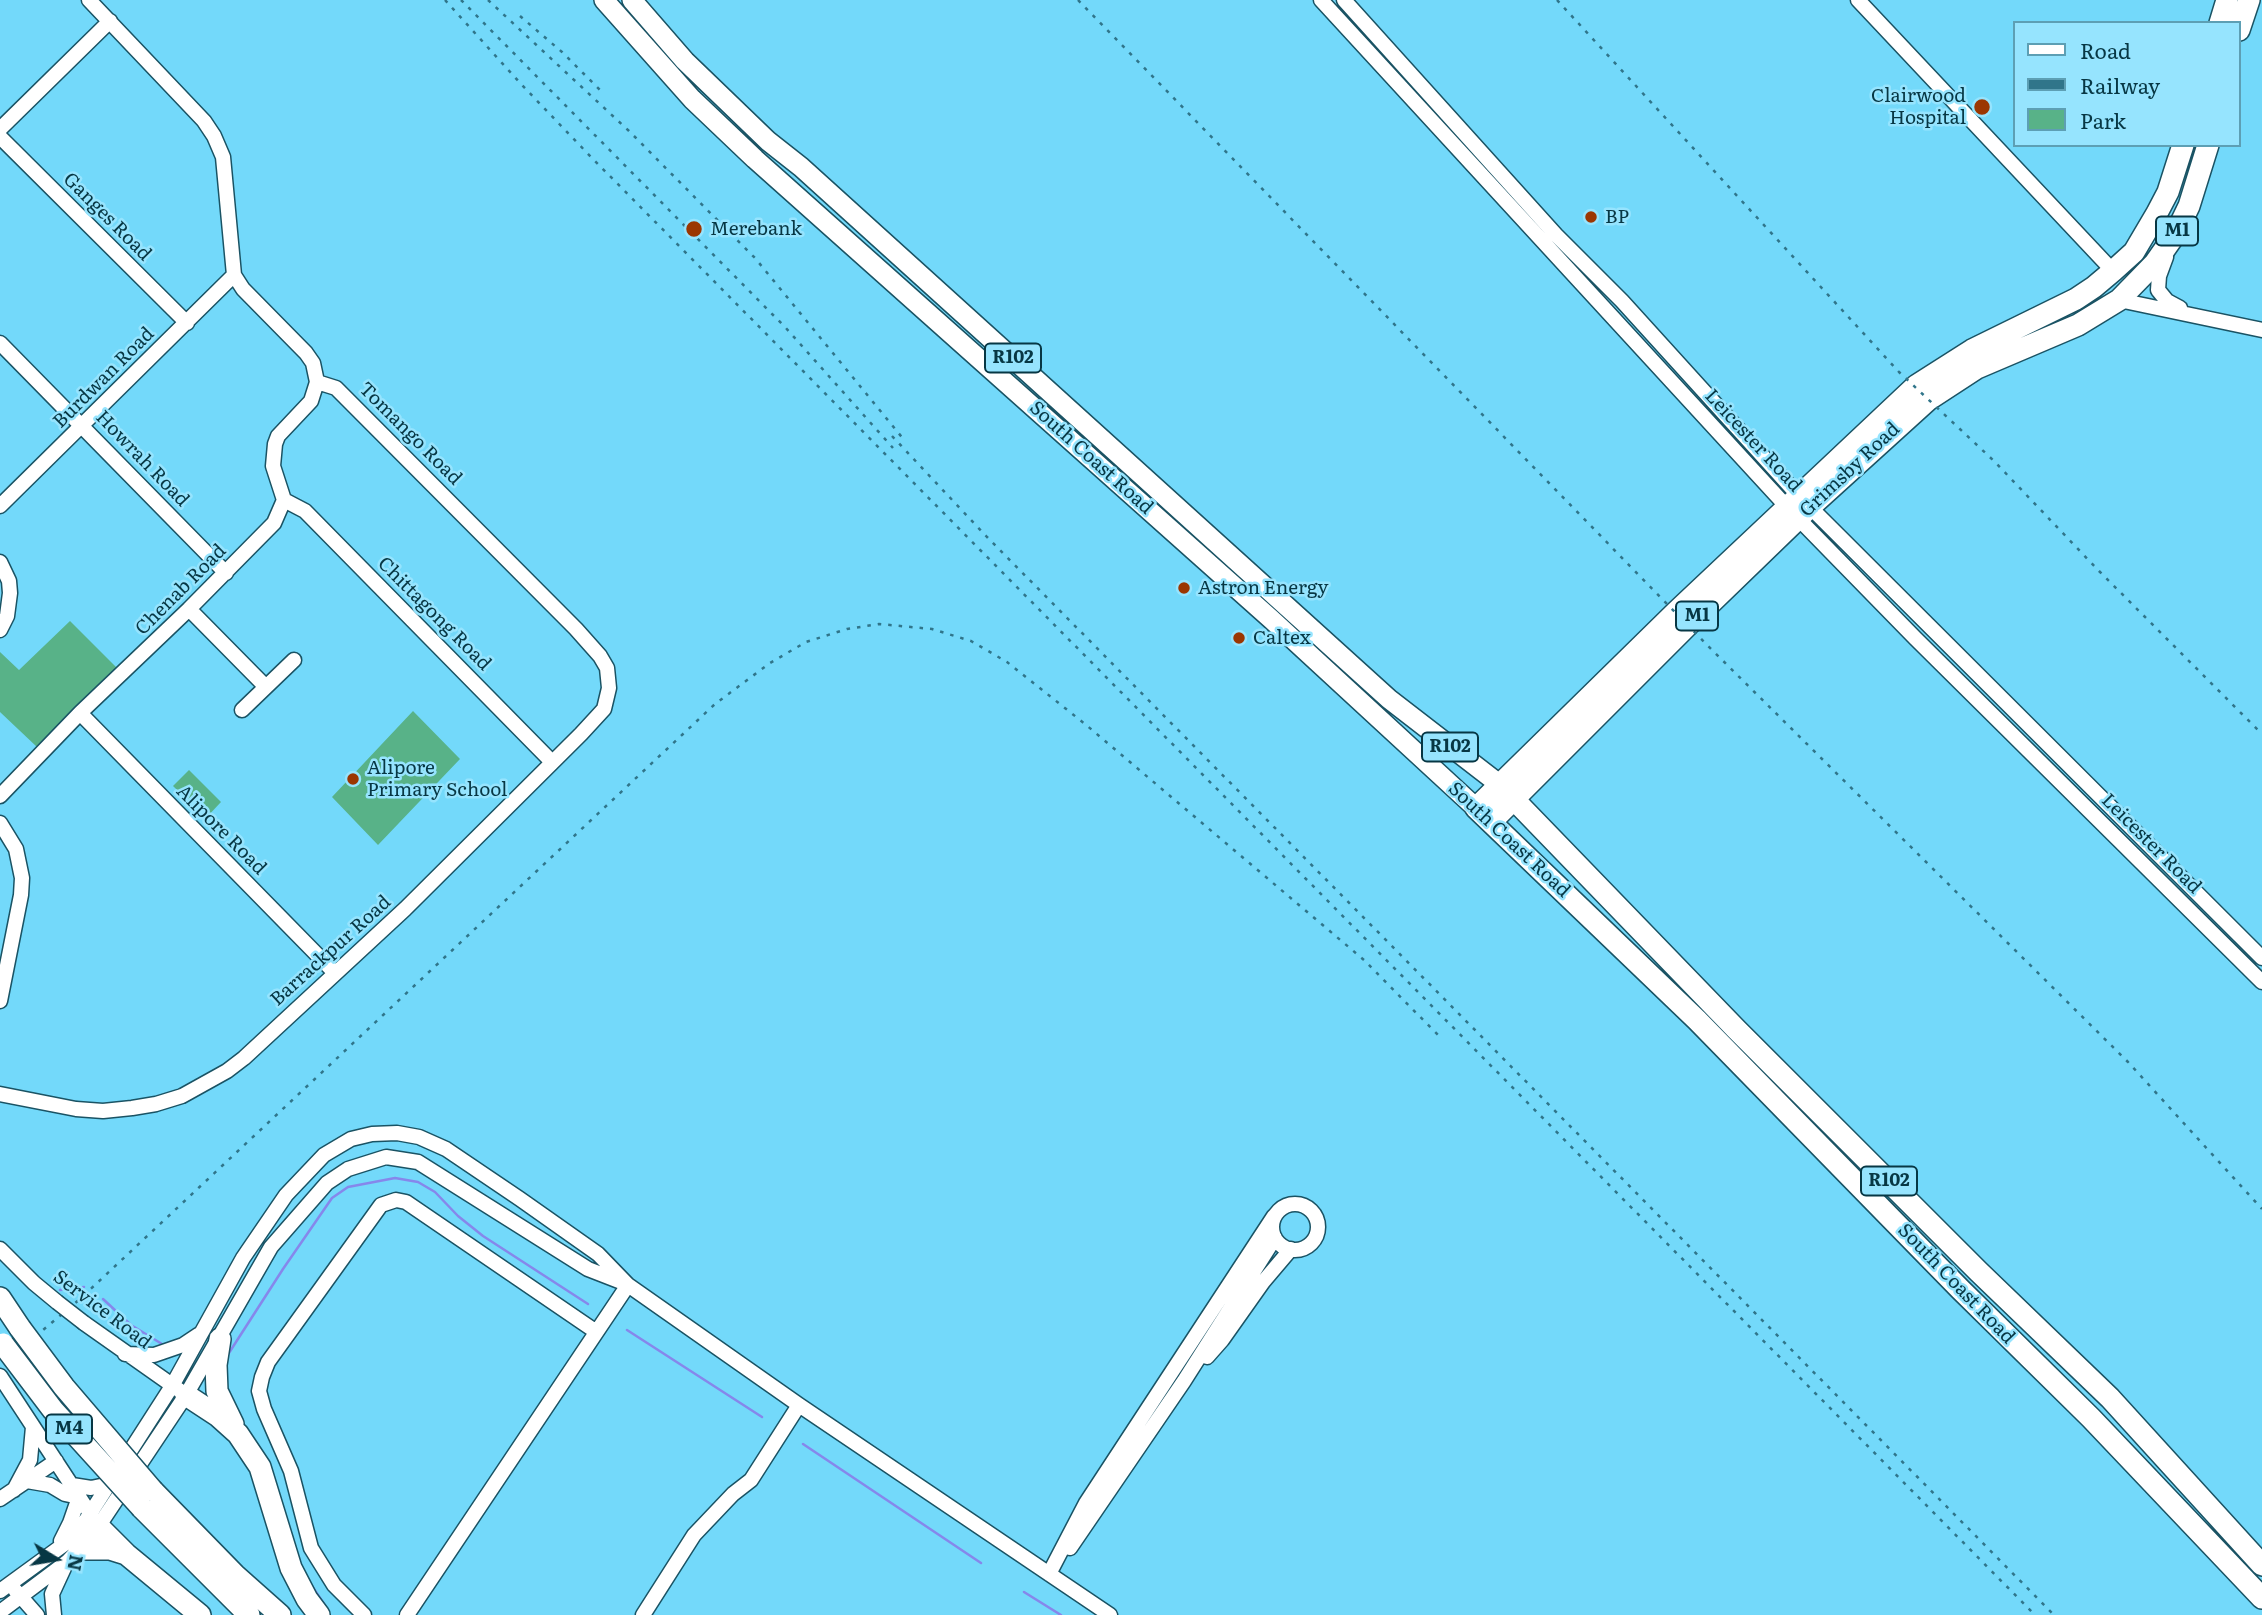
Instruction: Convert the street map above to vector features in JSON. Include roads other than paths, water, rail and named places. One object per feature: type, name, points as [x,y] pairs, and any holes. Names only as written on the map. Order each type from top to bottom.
[{"type":"highway","points":[[2221,21],[2227,0]]},
{"type":"highway","points":[[2241,24],[2249,0]]},
{"type":"highway","name":"Grimsby Road","points":[[1484,815],[1798,507],[1917,410],[1951,372],[2076,299],[2133,252],[2168,192],[2182,147]]},
{"type":"highway","name":"Grimsby Road","points":[[1951,372],[1977,368],[2078,325],[2119,300],[2155,263],[2176,233],[2189,206],[2207,147]]},
{"type":"highway","name":"South Coast Road","points":[[1506,792],[1736,1029],[1979,1272],[2110,1398],[2262,1565]]},
{"type":"highway","name":"South Coast Road","points":[[1484,815],[1697,1020],[1960,1289],[2091,1418],[2262,1598]]},
{"type":"highway","points":[[1960,1289],[1979,1272]]},
{"type":"highway","name":"M4","points":[[0,1298],[147,1500],[249,1615]]},
{"type":"highway","points":[[210,1336],[216,1366],[217,1391],[238,1434],[260,1467],[291,1567],[307,1599],[319,1615]]},
{"type":"highway","name":"M4","points":[[1,1341],[53,1410],[147,1500],[281,1615]]},
{"type":"highway","points":[[179,1390],[218,1416],[238,1434]]},
{"type":"highway","points":[[2199,1534],[2217,1517]]},
{"type":"highway","points":[[94,1520],[126,1554],[200,1615]]},
{"type":"highway","points":[[74,1555],[110,1549],[126,1554]]},
{"type":"main road","name":"South Coast Road","points":[[604,0],[692,99],[1484,815]]},
{"type":"main road","name":"South Coast Road","points":[[632,0],[717,93],[768,141],[801,167],[1389,699],[1506,792]]},
{"type":"main road","points":[[785,185],[801,167]]},
{"type":"main road","points":[[967,347],[982,331]]},
{"type":"main road","points":[[1064,434],[1077,417]]},
{"type":"main road","points":[[1100,466],[1114,450]]},
{"type":"main road","points":[[1160,521],[1175,505]]},
{"type":"main road","points":[[1251,602],[1267,588]]},
{"type":"main road","points":[[1404,741],[1419,723]]},
{"type":"street","points":[[89,0],[204,121],[214,135],[223,157],[234,275],[243,289],[313,363],[317,382],[311,401],[278,436],[273,449],[273,466],[284,500]]},
{"type":"street","name":"Leicester Road","points":[[1321,0],[1798,507],[1918,616],[2262,958]]},
{"type":"street","name":"Leicester Road","points":[[1344,0],[1556,235],[1622,301],[1798,507],[1906,628],[2262,982]]},
{"type":"street","points":[[1858,0],[2113,271]]},
{"type":"street","points":[[0,129],[110,21]]},
{"type":"street","name":"Ganges Road","points":[[0,137],[187,323]]},
{"type":"street","points":[[2176,233],[2159,276],[2158,289],[2167,300],[2193,315]]},
{"type":"street","name":"Burdwan Road","points":[[0,506],[234,275]]},
{"type":"street","points":[[2119,300],[2262,330]]},
{"type":"street","name":"Howrah Road","points":[[0,343],[226,573]]},
{"type":"street","name":"Tomango Road","points":[[317,382],[336,388],[557,609],[600,656],[609,680]]},
{"type":"street","name":"Chenab Road","points":[[0,796],[80,713],[226,573],[274,523],[284,500]]},
{"type":"street","name":"Chittagong Road","points":[[284,500],[306,511],[552,762]]},
{"type":"street","points":[[0,562],[9,581],[10,593],[7,616],[0,630]]},
{"type":"street","points":[[189,609],[265,686]]},
{"type":"street","points":[[1906,628],[1918,616]]},
{"type":"street","points":[[242,710],[293,660]]},
{"type":"street","name":"Barrackpur Road","points":[[0,1094],[76,1109],[103,1111],[156,1104],[182,1096],[206,1084],[244,1058],[405,909],[600,714],[607,699],[609,680]]},
{"type":"street","name":"Alipore Road","points":[[80,713],[335,973]]},
{"type":"street","points":[[0,823],[16,849],[22,878],[0,1001]]},
{"type":"street","points":[[2226,945],[2238,934]]},
{"type":"street","points":[[124,1353],[162,1353],[210,1336],[243,1258],[286,1195],[324,1155],[351,1139],[372,1134],[397,1133],[419,1137],[446,1149],[598,1254],[628,1285],[1102,1613]]},
{"type":"street","points":[[54,1615],[52,1604],[55,1586],[94,1520],[179,1390],[210,1336],[271,1247],[327,1183],[348,1169],[386,1157],[418,1162],[588,1269],[628,1285]]},
{"type":"street","points":[[364,1615],[334,1585],[311,1548],[291,1471],[264,1409],[260,1391],[261,1377],[268,1362],[381,1205],[396,1200],[406,1202],[596,1331]]},
{"type":"street","points":[[1049,1574],[1086,1503],[1274,1216],[1285,1206],[1299,1204],[1306,1207],[1316,1219],[1316,1234],[1313,1240],[1301,1249],[1291,1249],[1279,1244],[1272,1231],[1274,1216]]},
{"type":"street","points":[[1049,1574],[1083,1532],[1275,1238]]},
{"type":"street","name":"Service Road","points":[[0,1249],[57,1302],[124,1353],[179,1390]]},
{"type":"street","points":[[1184,1381],[1222,1340],[1263,1282],[1291,1249]]},
{"type":"street","points":[[407,1615],[628,1285]]},
{"type":"street","points":[[1,1377],[94,1520]]},
{"type":"street","points":[[37,1615],[5,1587],[55,1552],[94,1520],[110,1484],[179,1390]]},
{"type":"street","points":[[643,1615],[694,1535],[733,1494],[751,1480],[800,1405]]},
{"type":"street","points":[[13,1490],[30,1460],[33,1427]]},
{"type":"street","points":[[0,1499],[56,1461]]},
{"type":"street","points":[[27,1481],[50,1485],[65,1494],[110,1484]]},
{"type":"street","points":[[55,1552],[70,1523],[76,1491]]},
{"type":"street","points":[[0,1612],[74,1555]]},
{"type":"waterway","points":[[227,1356],[332,1198],[348,1187],[395,1178],[418,1182],[435,1192],[458,1216],[483,1236],[588,1304]]},
{"type":"waterway","points":[[60,1290],[84,1287]]},
{"type":"waterway","points":[[103,1299],[131,1325],[162,1344]]},
{"type":"waterway","points":[[627,1330],[762,1417]]},
{"type":"waterway","points":[[257,1444],[268,1462]]},
{"type":"waterway","points":[[803,1444],[981,1563]]},
{"type":"waterway","points":[[312,1586],[324,1604]]},
{"type":"waterway","points":[[1024,1592],[1061,1615]]},
{"type":"railway","points":[[445,0],[591,157],[2035,1615]]},
{"type":"railway","points":[[461,0],[785,327],[893,448]]},
{"type":"railway","points":[[488,0],[629,131],[755,258],[905,441]]},
{"type":"railway","points":[[1078,0],[1707,645],[2128,1062],[2262,1209]]},
{"type":"railway","points":[[1557,0],[1899,372],[1994,461],[2099,571],[2262,734]]},
{"type":"railway","points":[[520,16],[562,52],[602,92]]},
{"type":"railway","points":[[892,436],[987,537],[2054,1615]]},
{"type":"railway","points":[[0,1359],[24,1346],[80,1299],[715,704],[770,663],[806,642],[847,629],[879,624],[932,629],[971,641],[1007,662],[1085,724],[1364,960],[1441,1038]]},
{"type":"place","name":"Clairwood Hospital","points":[[1982,107]]},
{"type":"place","name":"BP","points":[[1591,217]]},
{"type":"place","name":"Merebank","points":[[694,229]]},
{"type":"place","name":"Astron Energy","points":[[1184,588]]},
{"type":"place","name":"Caltex","points":[[1239,638]]},
{"type":"place","name":"Alipore Primary School","points":[[353,779]]}]
